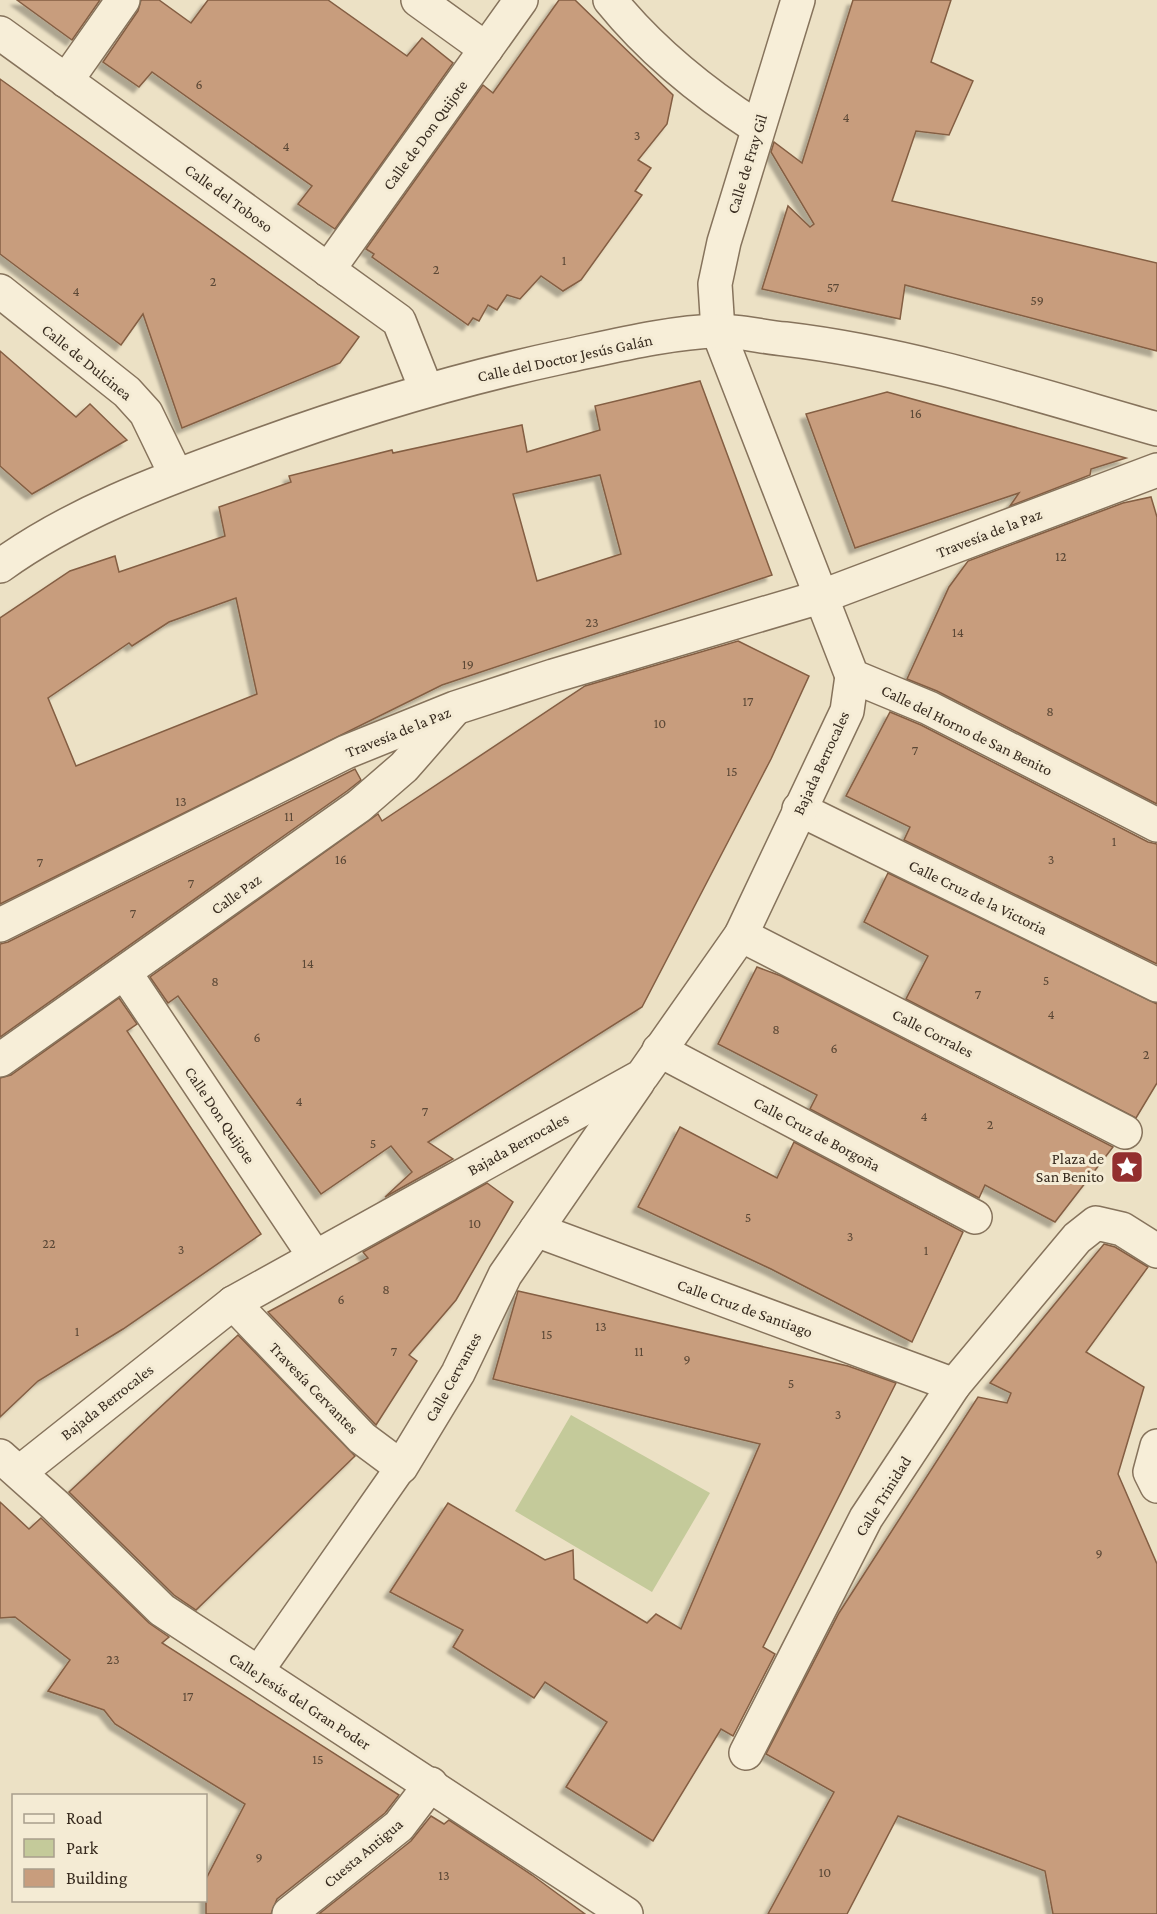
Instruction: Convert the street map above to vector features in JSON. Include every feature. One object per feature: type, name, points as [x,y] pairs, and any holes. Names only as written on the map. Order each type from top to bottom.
[{"type":"street","points":[[66,81],[123,0]]},
{"type":"street","points":[[418,0],[486,49]]},
{"type":"street","name":"Calle de Don Quijote","points":[[328,270],[521,0]]},
{"type":"street","points":[[610,0],[656,51],[689,80],[758,128]]},
{"type":"street","name":"Calle de Fray Gil","points":[[718,331],[715,284],[724,242],[798,0]]},
{"type":"street","name":"Calle del Toboso","points":[[0,33],[399,321],[426,389]]},
{"type":"street","name":"Calle de Dulcinea","points":[[0,291],[127,392],[146,413],[176,475]]},
{"type":"street","points":[[718,331],[852,676]]},
{"type":"street","name":"Calle del Doctor Jesús Galán","points":[[0,566],[61,529],[176,475],[350,412],[426,389],[634,342],[718,331],[859,350],[918,362],[1157,429]]},
{"type":"street","name":"Travesía de la Paz","points":[[0,925],[346,752],[455,708],[553,676],[820,597],[1157,470]]},
{"type":"street","name":"Bajada Berrocales","points":[[10,1464],[233,1303],[651,1063],[741,935],[799,808],[847,711],[852,676]]},
{"type":"street","name":"Calle del Horno de San Benito","points":[[852,676],[929,708],[1157,825]]},
{"type":"street","name":"Calle Paz","points":[[0,1060],[359,806],[404,767],[455,708]]},
{"type":"street","name":"Calle Cruz de la Victoria","points":[[799,808],[1157,985]]},
{"type":"street","name":"Calle Corrales","points":[[741,935],[1125,1132]]},
{"type":"street","name":"Calle Don Quijote","points":[[125,973],[315,1257]]},
{"type":"street","name":"Calle Cruz de Borgoña","points":[[651,1063],[975,1216]]},
{"type":"street","name":"Calle Cervantes","points":[[256,1674],[401,1467],[458,1373],[505,1275],[651,1063]]},
{"type":"street","name":"Calle Trinidad","points":[[746,1753],[866,1518],[954,1385],[1077,1238],[1096,1223],[1122,1229],[1157,1251]]},
{"type":"street","name":"Calle Cruz de Santiago","points":[[536,1230],[954,1385]]},
{"type":"street","name":"Travesía Cervantes","points":[[233,1303],[362,1438],[401,1467]]},
{"type":"street","points":[[1157,1446],[1150,1472],[1157,1485]]},
{"type":"street","name":"Calle Jesús del Gran Poder","points":[[10,1464],[162,1610],[256,1674],[431,1784],[626,1914]]},
{"type":"street","name":"Cuesta Antigua","points":[[289,1914],[399,1826],[431,1784]]},
{"type":"green space","points":[[571,1415],[710,1493],[652,1592],[515,1511]]},
{"type":"building","points":[[17,0],[100,0],[72,40]]},
{"type":"building","points":[[141,0],[159,0],[191,23],[208,0],[328,0],[407,56],[422,38],[453,63],[335,229],[298,204],[312,186],[152,72],[139,87],[103,62],[138,11]]},
{"type":"building","points":[[559,0],[575,0],[673,95],[667,124],[638,160],[651,168],[635,191],[642,195],[581,280],[563,291],[541,276],[520,299],[507,295],[497,310],[488,305],[479,321],[473,318],[468,325],[372,257],[374,254],[366,249],[483,85],[493,93]]},
{"type":"building","points":[[853,0],[951,0],[931,62],[973,81],[949,135],[916,131],[892,201],[1157,263],[1157,351],[905,285],[900,319],[762,289],[788,206],[810,227],[814,224],[771,152],[774,142],[802,163]]},
{"type":"building","points":[[0,79],[359,337],[340,363],[182,428],[143,314],[121,345],[0,254]]},
{"type":"building","points":[[0,351],[76,417],[90,404],[127,440],[32,494],[0,466]]},
{"type":"building","points":[[700,381],[772,575],[442,685],[0,904],[0,618],[70,571],[115,556],[119,572],[225,536],[219,507],[291,482],[289,476],[392,450],[393,453],[522,425],[527,452],[600,430],[595,406]],"holes":[[[600,475],[621,554],[537,581],[513,494]],[[236,598],[257,694],[76,766],[48,698],[129,643],[132,646],[169,622]]]},
{"type":"building","points":[[887,392],[1126,458],[1091,469],[1090,475],[1010,506],[1019,493],[855,548],[806,414]]},
{"type":"building","points":[[1151,497],[1157,517],[1157,804],[937,691],[907,679],[949,587],[968,561],[1123,503]]},
{"type":"building","points":[[738,641],[809,676],[771,759],[642,1007],[428,1142],[453,1159],[385,1197],[412,1172],[391,1146],[321,1194],[178,996],[168,1003],[150,977],[378,814],[382,821],[585,686]]},
{"type":"building","points":[[890,712],[921,725],[1148,842],[1157,844],[1157,964],[904,840],[910,827],[846,796]]},
{"type":"building","points":[[355,769],[361,780],[347,791],[0,1037],[0,944]]},
{"type":"building","points":[[888,873],[1157,1004],[1157,1083],[1136,1118],[906,999],[928,956],[864,922]]},
{"type":"building","points":[[757,967],[781,976],[1113,1147],[1055,1222],[985,1185],[979,1198],[810,1109],[817,1095],[718,1044]]},
{"type":"building","points":[[119,998],[137,1024],[127,1031],[261,1234],[123,1329],[38,1381],[0,1417],[0,1078],[11,1075]]},
{"type":"building","points":[[680,1127],[777,1178],[794,1142],[963,1232],[912,1342],[771,1269],[638,1207]]},
{"type":"building","points":[[487,1183],[513,1202],[456,1300],[409,1355],[417,1361],[376,1425],[268,1312],[368,1258],[363,1252]]},
{"type":"building","points":[[1104,1244],[1115,1247],[1148,1267],[1086,1352],[1144,1387],[1118,1474],[1157,1564],[1157,1914],[1053,1914],[1045,1871],[898,1816],[847,1914],[768,1914],[834,1792],[766,1754],[839,1613],[978,1397],[1007,1403],[1011,1393],[990,1383]]},
{"type":"building","points":[[518,1291],[848,1366],[896,1383],[763,1647],[775,1654],[733,1736],[721,1729],[653,1841],[566,1787],[607,1722],[545,1682],[534,1698],[453,1647],[463,1630],[390,1592],[448,1503],[545,1560],[573,1550],[574,1579],[647,1623],[656,1614],[681,1629],[760,1444],[493,1379]]},
{"type":"building","points":[[238,1335],[355,1456],[196,1610],[174,1595],[69,1492]]},
{"type":"building","points":[[0,1502],[29,1529],[41,1518],[149,1623],[169,1637],[162,1643],[399,1795],[385,1813],[277,1899],[271,1914],[206,1914],[207,1877],[245,1804],[115,1724],[104,1710],[48,1691],[70,1660],[15,1617],[0,1618]]},
{"type":"building","points":[[431,1816],[444,1824],[449,1820],[532,1875],[585,1914],[319,1914],[411,1841]]},
{"type":"place","name":"Plaza de San Benito","points":[[1127,1167]]}]
